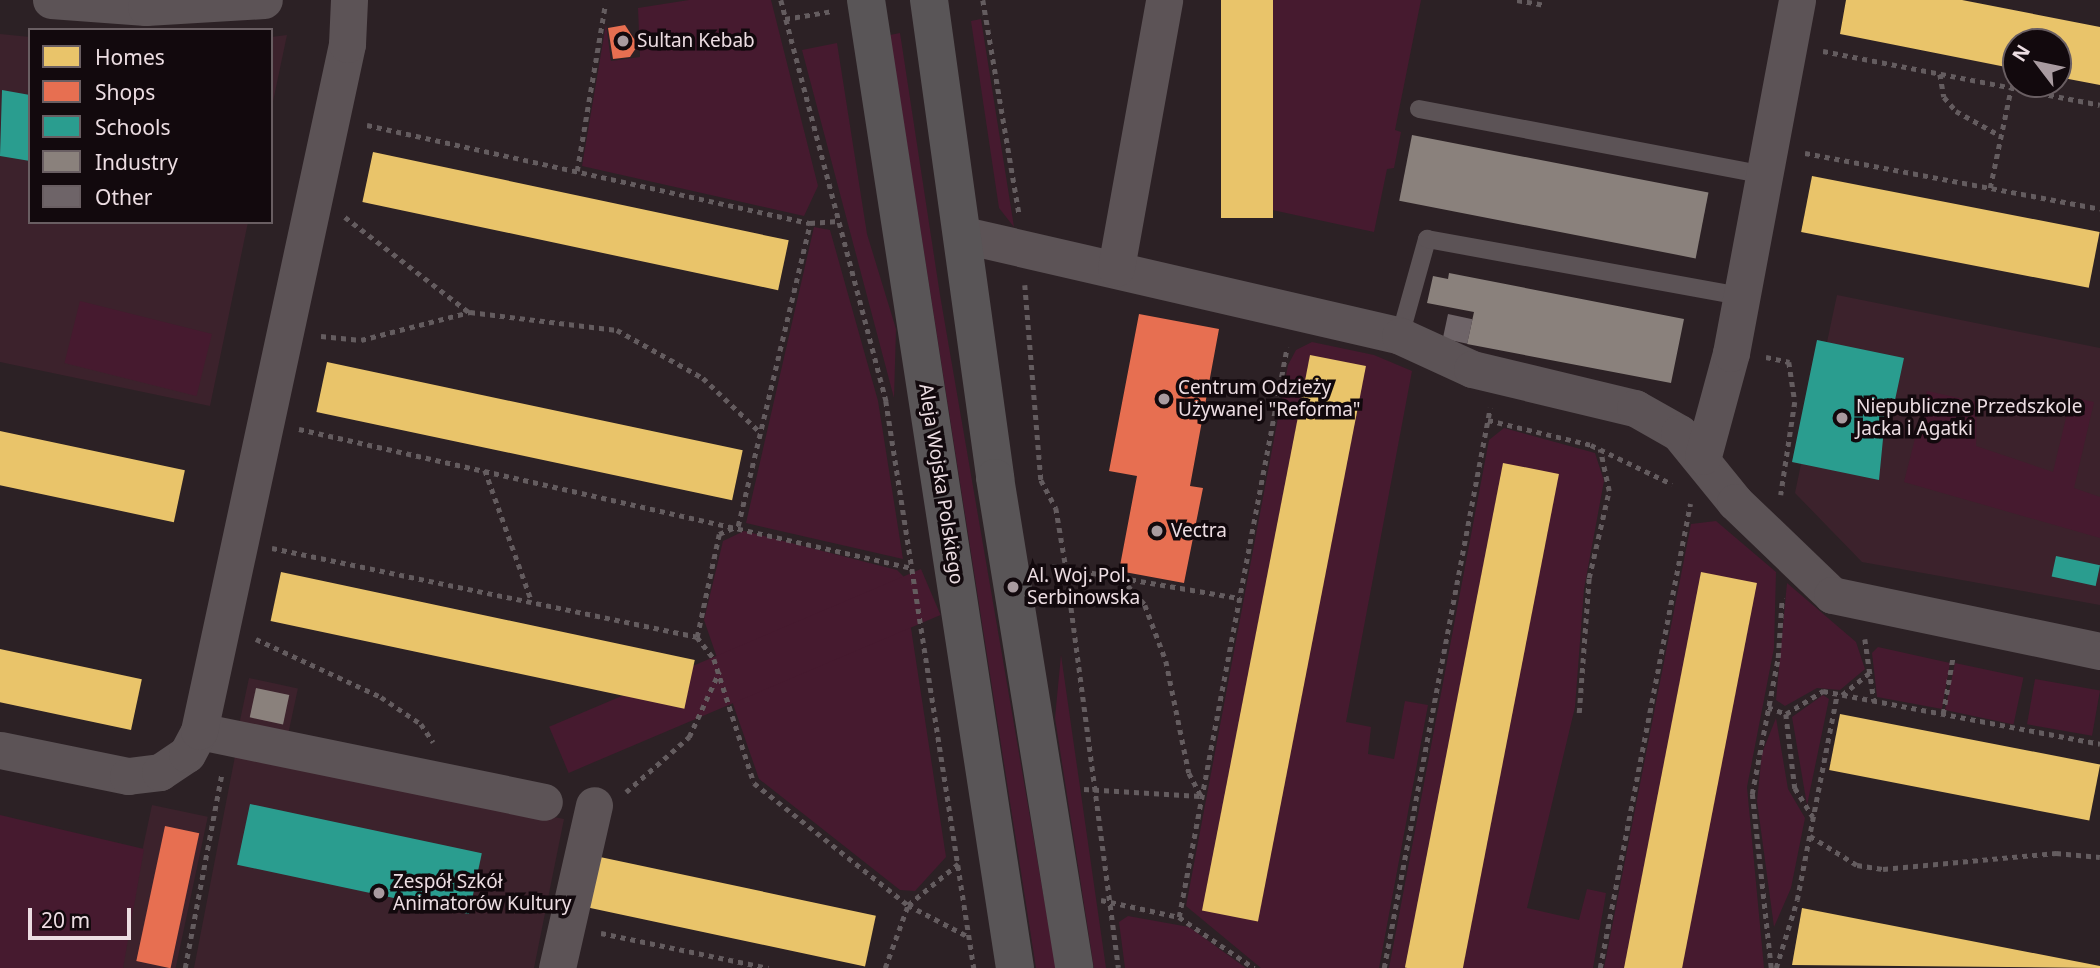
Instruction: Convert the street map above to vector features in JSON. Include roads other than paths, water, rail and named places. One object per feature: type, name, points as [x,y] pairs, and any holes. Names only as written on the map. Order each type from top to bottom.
[{"type":"main road","name":"Aleja Wojska Polskiego","points":[[866,0],[1015,968]]},
{"type":"main road","points":[[929,0],[964,236],[995,478],[1074,968]]},
{"type":"street","points":[[51,0],[146,7],[264,0]]},
{"type":"street","points":[[0,750],[128,776],[160,772],[214,733],[222,626],[331,117],[349,0]]},
{"type":"street","points":[[1115,268],[1164,0]]},
{"type":"street","points":[[1703,456],[1741,296],[1797,0]]},
{"type":"street","points":[[964,236],[1115,268],[1400,336],[1496,376],[1635,408],[1658,418],[1703,456],[1785,554],[1832,595],[1860,605],[2100,651]]},
{"type":"street","points":[[214,733],[544,802]]},
{"type":"street","points":[[557,968],[594,805]]},
{"type":"lane","points":[[1419,109],[1767,160]]},
{"type":"lane","points":[[1400,336],[1427,239],[1741,296]]},
{"type":"place","name":"Sultan Kebab","points":[[623,41]]},
{"type":"place","name":"Centrum Odzieży Używanej \"Reforma\"","points":[[1164,399]]},
{"type":"place","name":"Niepubliczne Przedszkole Jacka i Agatki","points":[[1842,418]]},
{"type":"place","name":"Vectra","points":[[1157,531]]},
{"type":"place","name":"Al. Woj. Pol. Serbinowska","points":[[1013,587]]},
{"type":"place","name":"Zespół Szkół Animatorów Kultury","points":[[379,893]]}]
